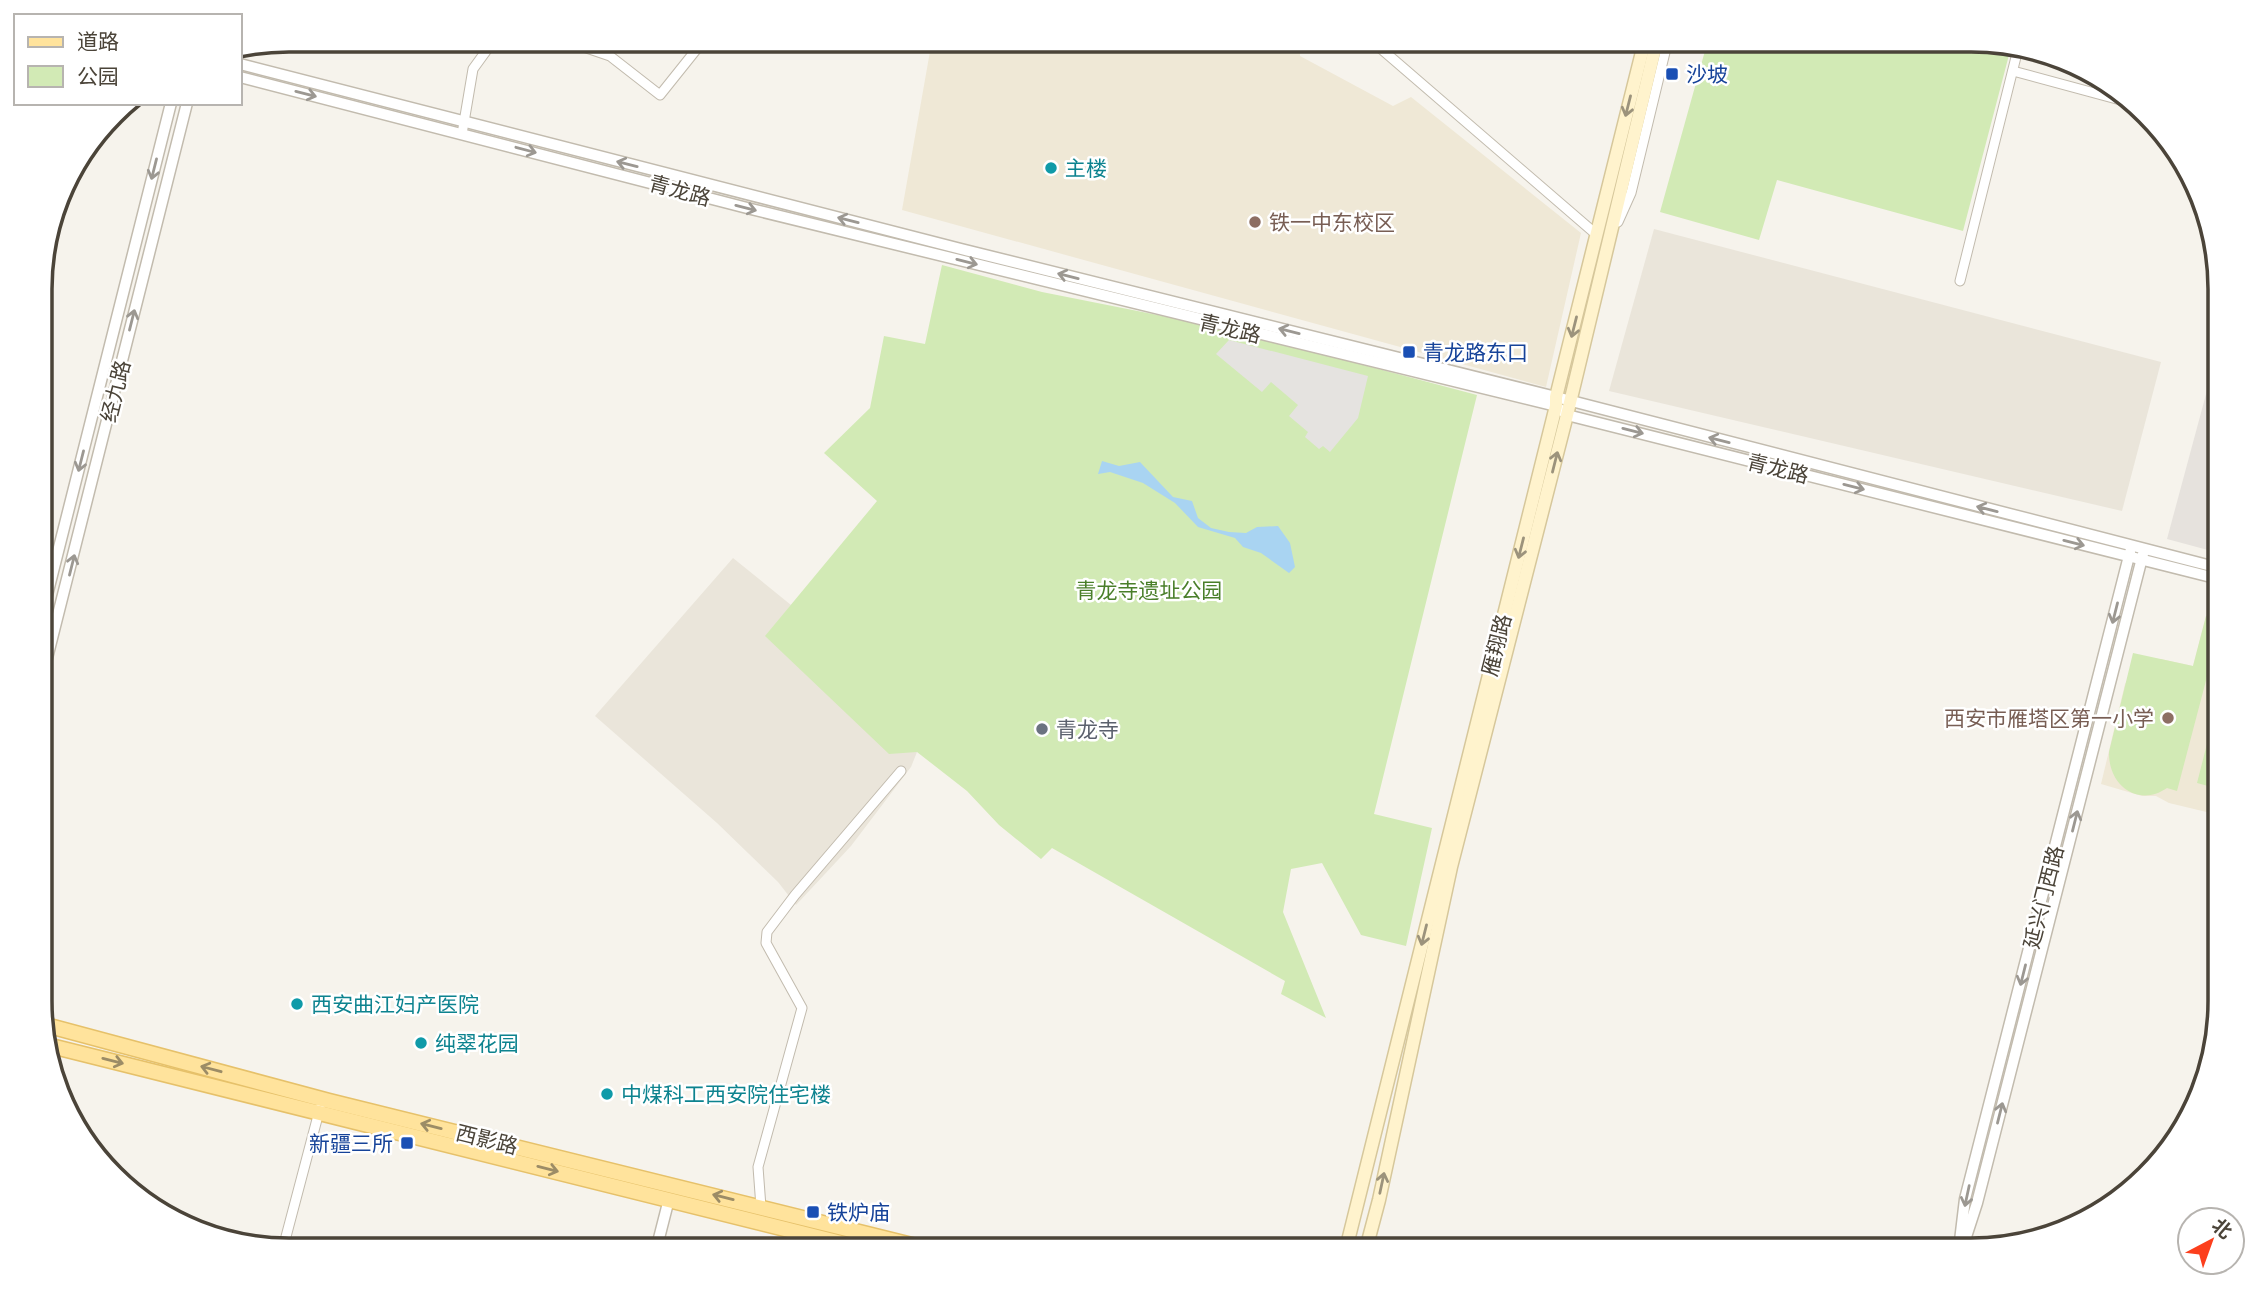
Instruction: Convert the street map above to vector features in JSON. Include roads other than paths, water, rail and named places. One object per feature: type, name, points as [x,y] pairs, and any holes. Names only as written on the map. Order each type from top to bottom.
[{"type":"main road","name":"雁翔路","points":[[1603,237],[1642,52]]},
{"type":"main road","name":"雁翔路","points":[[1369,1237],[1451,867],[1603,237],[1654,52]]},
{"type":"main road","name":"雁翔路","points":[[1349,1237],[1562,405]]},
{"type":"main road","name":"西影路","points":[[55,1028],[321,1105],[821,1238]]},
{"type":"main road","name":"西影路","points":[[58,1047],[321,1105],[883,1238]]},
{"type":"street","points":[[1385,52],[1603,237],[1631,193],[1665,52]]},
{"type":"street","points":[[463,128],[472,69],[484,53]]},
{"type":"street","points":[[601,53],[610,56],[660,95],[694,53]]},
{"type":"street","points":[[1960,281],[2016,58]]},
{"type":"street","name":"青龙路","points":[[242,65],[463,128]]},
{"type":"street","points":[[2012,71],[2109,97]]},
{"type":"street","name":"青龙路","points":[[242,77],[463,128],[998,259],[2130,551],[2207,575]]},
{"type":"street","name":"经九路","points":[[52,575],[170,105]]},
{"type":"street","name":"经九路","points":[[52,638],[186,105]]},
{"type":"street","name":"延兴门西路","points":[[1962,1237],[1965,1199],[2130,551]]},
{"type":"street","name":"青龙路","points":[[2143,555],[2207,566]]},
{"type":"street","name":"延兴门西路","points":[[1965,1237],[1977,1203],[2143,555]]},
{"type":"street","points":[[761,1207],[758,1167],[802,1008],[766,943],[767,932],[901,771]]},
{"type":"street","points":[[286,1238],[321,1105]]},
{"type":"street","points":[[659,1238],[669,1199]]},
{"type":"water","points":[[1102,461],[1119,466],[1140,462],[1173,497],[1192,501],[1198,518],[1211,528],[1246,533],[1257,527],[1278,526],[1290,543],[1295,567],[1289,573],[1261,553],[1243,547],[1235,538],[1198,527],[1175,503],[1143,483],[1110,472],[1098,474]]},
{"type":"place","name":"沙坡","points":[[1672,74]]},
{"type":"place","name":"主楼","points":[[1051,168]]},
{"type":"place","name":"铁一中东校区","points":[[1255,222]]},
{"type":"place","name":"青龙路东口","points":[[1409,352]]},
{"type":"place","name":"西安市雁塔区第一小学","points":[[2168,718]]},
{"type":"place","name":"青龙寺","points":[[1042,729]]},
{"type":"place","name":"西安曲江妇产医院","points":[[297,1004]]},
{"type":"place","name":"纯翠花园","points":[[421,1043]]},
{"type":"place","name":"中煤科工西安院住宅楼","points":[[607,1094]]},
{"type":"place","name":"新疆三所","points":[[407,1143]]},
{"type":"place","name":"铁炉庙","points":[[813,1212]]},
{"type":"park label","name":"青龙寺遗址公园","points":[[1149,590]]}]
